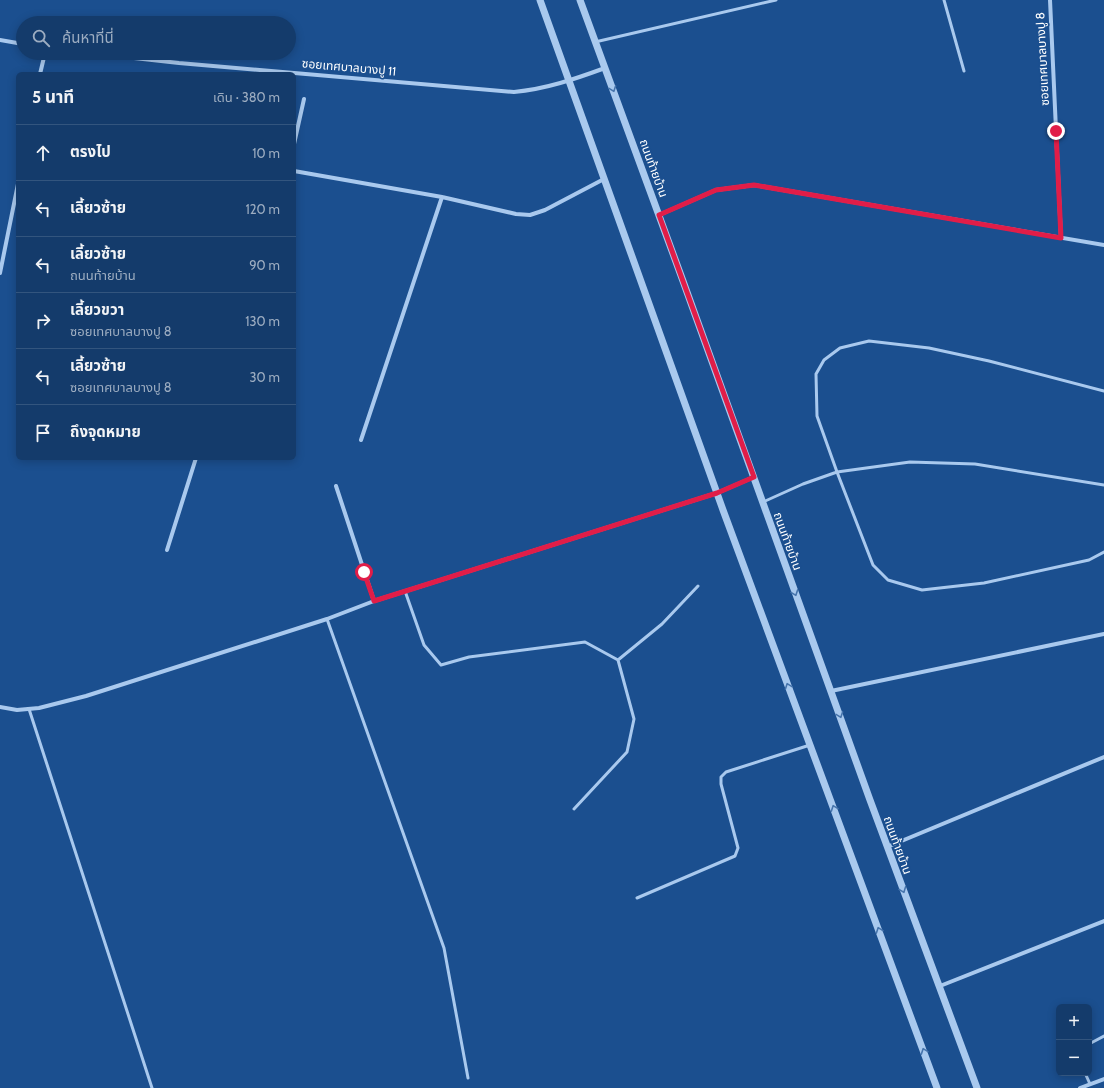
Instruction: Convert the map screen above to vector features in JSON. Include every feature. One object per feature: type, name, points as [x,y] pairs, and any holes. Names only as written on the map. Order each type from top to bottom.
[{"type":"street","points":[[540,0],[717,493],[937,1088]]},
{"type":"street","name":"ถนนท้ายบ้าน","points":[[580,0],[887,847],[977,1088]]},
{"type":"street","name":"ซอยเทศบาลบางปู 8","points":[[1050,0],[1061,238]]},
{"type":"street","points":[[0,40],[16,43]]},
{"type":"street","points":[[40,72],[43,60]]},
{"type":"street","name":"ซอยเทศบาลบางปู 11","points":[[157,60],[288,72]]},
{"type":"street","name":"ซอยเทศบาลบางปู 11","points":[[296,73],[514,92],[532,90],[568,81],[605,68]]},
{"type":"street","points":[[296,135],[304,99]]},
{"type":"street","points":[[296,171],[442,197],[516,214],[530,215],[545,210],[604,179]]},
{"type":"street","points":[[659,215],[716,190],[754,185],[1104,245]]},
{"type":"street","points":[[0,274],[16,194]]},
{"type":"street","points":[[361,440],[442,197]]},
{"type":"street","points":[[167,550],[195,460]]},
{"type":"street","points":[[0,707],[18,710],[40,708],[128,684],[327,619],[374,601],[717,493],[754,477]]},
{"type":"street","points":[[336,486],[374,601]]},
{"type":"street","points":[[831,691],[1104,634]]},
{"type":"street","points":[[887,847],[1104,757]]},
{"type":"street","points":[[940,986],[1104,921]]},
{"type":"street","points":[[1080,1088],[1104,1079]]},
{"type":"lane","points":[[595,42],[776,0]]},
{"type":"lane","points":[[944,0],[964,71]]},
{"type":"lane","points":[[1104,391],[989,361],[928,348],[869,341],[840,348],[824,360],[816,374],[817,416],[873,565],[888,580],[922,590],[984,583],[1089,560],[1104,552]]},
{"type":"lane","points":[[763,502],[803,484],[837,472],[910,462],[975,464],[1104,485]]},
{"type":"lane","points":[[618,660],[662,624],[698,586]]},
{"type":"lane","points":[[405,591],[424,645],[441,665],[469,657],[585,642],[618,660],[634,719],[627,752],[574,809]]},
{"type":"lane","points":[[327,619],[444,948],[468,1078]]},
{"type":"lane","points":[[29,709],[152,1088]]},
{"type":"lane","points":[[637,898],[735,856],[738,848],[721,784],[721,777],[726,772],[810,745]]},
{"type":"lane","points":[[1092,1042],[1104,1036]]},
{"type":"lane","points":[[1086,1076],[1090,1084]]},
{"type":"route","points":[[364,572],[374,601],[717,493],[754,477],[659,215],[716,190],[754,185],[785,189],[1061,238],[1056,131]]}]
